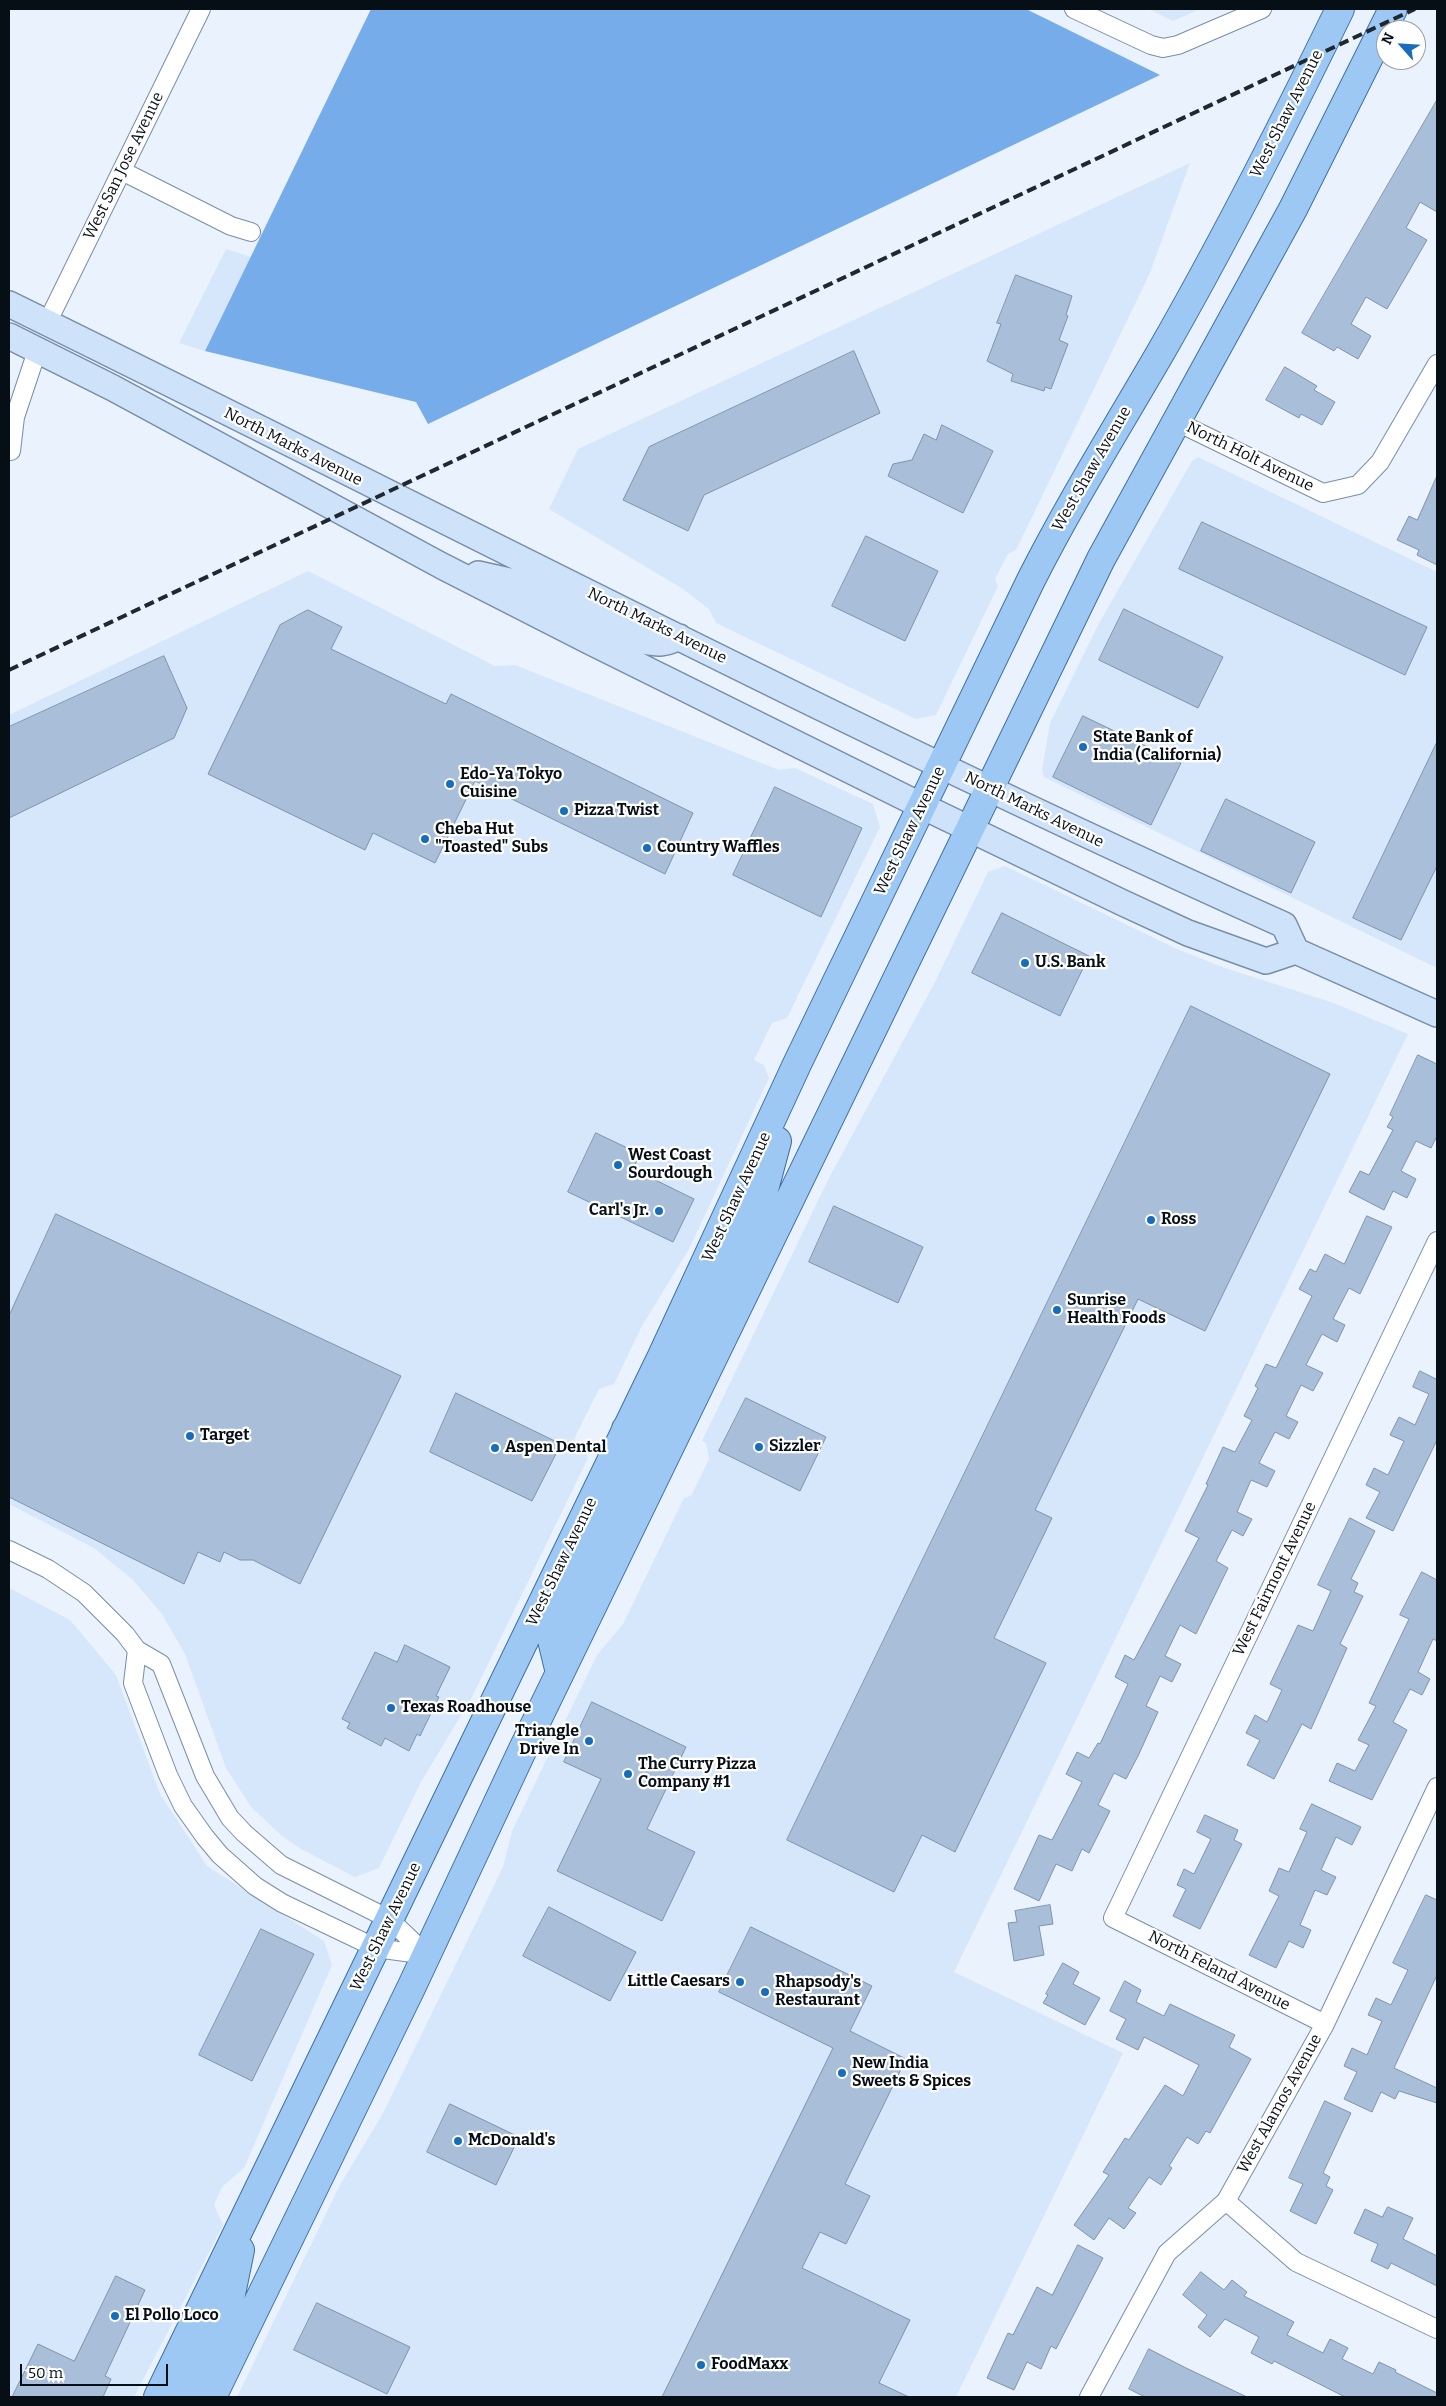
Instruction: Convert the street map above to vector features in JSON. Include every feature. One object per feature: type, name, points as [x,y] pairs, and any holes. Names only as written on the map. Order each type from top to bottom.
[{"type":"main road","name":"West Shaw Avenue","points":[[158,2397],[715,1244],[798,1062],[1063,518],[1162,350],[1217,250],[1272,147],[1340,9]]},
{"type":"main road","points":[[212,2397],[427,1955],[478,1844],[662,1462],[988,788],[1101,559],[1288,217],[1393,9]]},
{"type":"main road","name":"North Marks Avenue","points":[[9,304],[460,531],[942,766],[1284,925],[1296,950],[1266,961],[1228,948],[1188,933],[969,829],[442,566],[248,459],[9,336]]},
{"type":"main road","points":[[442,566],[527,585],[643,641],[657,644],[668,643],[679,637]]},
{"type":"main road","points":[[1296,950],[1437,1014]]},
{"type":"main road","points":[[662,1462],[651,1447],[652,1429],[762,1197],[798,1062]]},
{"type":"main road","points":[[560,1673],[552,1640],[634,1467],[635,1446],[626,1429]]},
{"type":"main road","points":[[182,2397],[230,2298],[250,2207]]},
{"type":"street","name":"West San Jose Avenue","points":[[47,323],[201,9]]},
{"type":"street","points":[[1074,9],[1151,45],[1163,48],[1178,45],[1262,9]]},
{"type":"street","points":[[122,170],[231,226],[251,232]]},
{"type":"street","points":[[11,451],[15,417],[37,351]]},
{"type":"street","name":"North Holt Avenue","points":[[1175,421],[1323,493],[1358,485],[1380,462],[1437,364]]},
{"type":"street","name":"West Fairmont Avenue","points":[[1113,1918],[1437,1241]]},
{"type":"street","points":[[9,1550],[48,1569],[84,1593],[126,1634],[137,1650],[161,1664],[175,1694],[205,1776],[230,1818],[244,1833],[281,1865],[389,1919],[427,1955]]},
{"type":"street","points":[[137,1650],[134,1683],[176,1792],[183,1806],[205,1838],[238,1872],[255,1886],[282,1903],[376,1948],[427,1955]]},
{"type":"street","name":"West Alamos Avenue","points":[[1089,2397],[1167,2253],[1226,2201],[1325,2024],[1437,1787]]},
{"type":"street","name":"North Feland Avenue","points":[[1113,1918],[1325,2024]]},
{"type":"street","points":[[1226,2201],[1296,2262],[1437,2329]]},
{"type":"shaded area","points":[[1148,9],[1200,9],[1173,21]]},
{"type":"shaded area","points":[[1190,163],[1149,275],[1016,550],[1008,554],[995,579],[998,586],[936,715],[916,719],[716,623],[709,609],[683,589],[549,509],[578,449]]},
{"type":"shaded area","points":[[226,249],[251,257],[205,351],[179,343]]},
{"type":"shaded area","points":[[1198,457],[1437,572],[1437,968],[1044,777],[1042,770],[1050,723],[1098,625],[1192,461]]},
{"type":"shaded area","points":[[308,571],[495,666],[515,665],[779,770],[795,768],[873,804],[880,827],[787,1018],[772,1023],[754,1060],[764,1065],[769,1078],[689,1249],[642,1326],[614,1384],[599,1389],[577,1433],[574,1440],[584,1445],[588,1458],[472,1697],[421,1782],[379,1868],[355,1877],[301,1849],[282,1836],[251,1807],[226,1768],[185,1654],[162,1614],[133,1580],[94,1548],[9,1504],[9,715]]},
{"type":"shaded area","points":[[1005,866],[1175,948],[1222,967],[1331,1002],[1408,1034],[954,1972],[1123,2053],[956,2397],[237,2397],[340,2185],[382,2115],[475,1925],[503,1867],[512,1831],[597,1655],[623,1624],[684,1498],[691,1496],[709,1459],[706,1443],[702,1441],[828,1180],[935,982],[988,872]]},
{"type":"shaded area","points":[[9,1588],[70,1620],[116,1675],[160,1794],[207,1866],[324,1941],[332,1965],[244,2168],[222,2187],[214,2205],[223,2225],[134,2397],[9,2397]]},
{"type":"water","points":[[371,9],[1026,9],[1160,75],[428,424],[416,402],[205,351]]},
{"type":"building","points":[[1437,100],[1437,212],[1420,202],[1406,228],[1427,240],[1387,309],[1366,297],[1351,324],[1371,336],[1358,359],[1337,347],[1334,351],[1302,333]]},
{"type":"building","points":[[1016,275],[1072,296],[1066,315],[1068,316],[1059,340],[1068,344],[1051,389],[1045,387],[1044,391],[1011,381],[1013,374],[987,361],[1001,324],[997,323]]},
{"type":"building","points":[[854,351],[880,413],[704,495],[688,531],[623,500],[649,447]]},
{"type":"building","points":[[1285,367],[1317,386],[1314,390],[1335,402],[1322,425],[1301,414],[1299,418],[1266,400]]},
{"type":"building","points":[[942,425],[993,451],[963,513],[888,476],[893,464],[912,460],[924,434],[936,440]]},
{"type":"building","points":[[1437,476],[1437,565],[1417,555],[1419,550],[1397,540],[1409,516],[1417,520]]},
{"type":"building","points":[[1202,522],[1427,627],[1405,675],[1179,569]]},
{"type":"building","points":[[866,536],[938,571],[905,641],[832,606]]},
{"type":"building","points":[[1124,609],[1223,657],[1198,708],[1099,660]]},
{"type":"building","points":[[308,610],[342,627],[331,649],[446,704],[451,694],[693,813],[665,874],[475,781],[435,863],[373,833],[365,850],[208,774],[280,625]]},
{"type":"building","points":[[164,656],[187,708],[174,738],[9,818],[9,727]]},
{"type":"building","points":[[1083,716],[1181,763],[1151,825],[1053,777]]},
{"type":"building","points":[[1437,742],[1437,866],[1401,940],[1353,918]]},
{"type":"building","points":[[775,787],[862,828],[821,917],[733,875]]},
{"type":"building","points":[[1226,799],[1315,842],[1291,893],[1201,851]]},
{"type":"building","points":[[1002,913],[1089,956],[1060,1016],[972,973]]},
{"type":"building","points":[[1191,1006],[1330,1074],[1205,1331],[1138,1299],[1035,1510],[1052,1518],[994,1638],[1046,1663],[955,1852],[922,1835],[894,1892],[787,1840]]},
{"type":"building","points":[[1418,1055],[1437,1064],[1437,1136],[1431,1148],[1416,1141],[1401,1171],[1416,1179],[1407,1198],[1393,1191],[1384,1210],[1349,1192],[1360,1171],[1369,1175],[1393,1130],[1387,1127],[1393,1117],[1390,1115]]},
{"type":"building","points":[[596,1133],[640,1154],[633,1169],[694,1199],[673,1242],[568,1192]]},
{"type":"building","points":[[834,1206],[923,1247],[898,1303],[809,1262]]},
{"type":"building","name":"Target","points":[[56,1214],[401,1376],[300,1584],[253,1560],[240,1560],[224,1552],[220,1562],[198,1552],[184,1584],[9,1497],[9,1316]]},
{"type":"building","points":[[1367,1216],[1392,1227],[1360,1294],[1349,1288],[1333,1319],[1345,1325],[1337,1342],[1322,1334],[1306,1365],[1323,1373],[1313,1391],[1301,1385],[1286,1416],[1298,1422],[1289,1439],[1275,1432],[1259,1463],[1275,1471],[1267,1487],[1251,1480],[1237,1512],[1252,1519],[1243,1536],[1232,1530],[1216,1561],[1228,1568],[1196,1634],[1180,1625],[1165,1656],[1181,1664],[1172,1682],[1160,1676],[1146,1706],[1158,1712],[1126,1779],[1114,1773],[1098,1805],[1110,1811],[1089,1853],[1082,1849],[1072,1871],[1056,1864],[1039,1901],[1014,1889],[1039,1835],[1052,1840],[1082,1782],[1066,1774],[1077,1752],[1089,1758],[1098,1743],[1100,1744],[1128,1684],[1115,1677],[1125,1655],[1134,1660],[1199,1538],[1185,1531],[1208,1485],[1206,1484],[1223,1447],[1235,1452],[1252,1420],[1244,1416],[1258,1388],[1255,1386],[1266,1364],[1276,1368],[1312,1296],[1299,1289],[1310,1269],[1316,1272],[1325,1254],[1344,1264]]},
{"type":"building","points":[[1420,1371],[1436,1379],[1437,1376],[1437,1440],[1393,1531],[1366,1518],[1380,1492],[1366,1485],[1374,1468],[1388,1475],[1404,1441],[1390,1435],[1399,1417],[1415,1425],[1429,1394],[1413,1387]]},
{"type":"building","name":"Aspen Dental","points":[[456,1393],[561,1444],[532,1501],[430,1452]]},
{"type":"building","points":[[746,1398],[826,1437],[800,1491],[719,1451]]},
{"type":"building","points":[[1350,1518],[1375,1531],[1351,1579],[1358,1583],[1354,1592],[1363,1596],[1340,1644],[1347,1648],[1311,1729],[1302,1724],[1274,1779],[1247,1765],[1260,1740],[1246,1733],[1255,1715],[1267,1722],[1282,1690],[1270,1684],[1298,1625],[1313,1631],[1331,1591],[1318,1585]]},
{"type":"building","points":[[1422,1572],[1437,1580],[1437,1641],[1433,1639],[1418,1672],[1430,1679],[1422,1695],[1410,1689],[1393,1722],[1407,1730],[1372,1800],[1329,1781],[1337,1763],[1355,1771],[1369,1745],[1358,1740],[1376,1706],[1369,1703],[1409,1619],[1400,1615]]},
{"type":"building","name":"Texas Roadhouse","points":[[405,1645],[450,1667],[436,1696],[439,1697],[420,1736],[417,1734],[409,1751],[385,1738],[381,1746],[347,1728],[350,1723],[342,1719],[375,1652],[397,1662]]},
{"type":"building","points":[[592,1702],[686,1747],[647,1829],[695,1852],[662,1921],[557,1871],[601,1779],[564,1762]]},
{"type":"building","points":[[1312,1804],[1361,1827],[1352,1845],[1336,1837],[1321,1870],[1336,1877],[1327,1895],[1315,1890],[1300,1925],[1311,1930],[1303,1948],[1289,1941],[1276,1968],[1249,1955],[1279,1896],[1269,1891],[1279,1868],[1289,1872],[1307,1832],[1300,1829]]},
{"type":"building","points":[[1205,1815],[1238,1830],[1234,1840],[1242,1844],[1200,1929],[1173,1916],[1186,1889],[1177,1885],[1184,1869],[1194,1874],[1211,1839],[1197,1832]]},
{"type":"building","points":[[1426,1895],[1437,1900],[1437,1975],[1394,2068],[1437,2088],[1437,2103],[1399,2091],[1395,2099],[1381,2092],[1372,2112],[1344,2099],[1357,2072],[1344,2066],[1352,2048],[1367,2055],[1382,2021],[1368,2015],[1376,1998],[1391,2005],[1408,1970],[1393,1963]]},
{"type":"building","points":[[1050,1905],[1053,1924],[1039,1926],[1044,1955],[1014,1961],[1008,1923],[1017,1922],[1015,1911]]},
{"type":"building","points":[[549,1907],[636,1952],[610,2001],[523,1956]]},
{"type":"building","points":[[751,1927],[872,1986],[850,2031],[906,2059],[845,2184],[870,2196],[846,2244],[820,2232],[802,2268],[910,2320],[879,2383],[909,2397],[662,2397],[833,2048],[719,1992]]},
{"type":"building","points":[[261,1929],[314,1954],[252,2081],[199,2055]]},
{"type":"building","points":[[1063,1963],[1079,1972],[1073,1984],[1100,1998],[1085,2025],[1043,2003]]},
{"type":"building","points":[[1125,1981],[1141,1990],[1136,2002],[1164,2016],[1170,2004],[1235,2035],[1229,2047],[1251,2059],[1210,2133],[1206,2131],[1198,2144],[1187,2137],[1169,2166],[1172,2168],[1161,2185],[1149,2177],[1128,2208],[1136,2213],[1124,2229],[1109,2218],[1094,2240],[1074,2225],[1109,2175],[1103,2172],[1125,2138],[1129,2140],[1165,2085],[1183,2096],[1199,2065],[1144,2037],[1138,2050],[1116,2039],[1126,2019],[1110,2011]]},
{"type":"building","points":[[1325,2101],[1351,2113],[1323,2173],[1330,2177],[1326,2186],[1333,2190],[1316,2224],[1290,2211],[1303,2184],[1289,2178]]},
{"type":"building","points":[[450,2104],[519,2137],[496,2185],[427,2152]]},
{"type":"building","points":[[1388,2207],[1413,2218],[1403,2239],[1437,2256],[1437,2286],[1391,2263],[1388,2269],[1371,2261],[1378,2244],[1354,2233],[1365,2209],[1382,2217]]},
{"type":"building","points":[[1078,2245],[1103,2258],[1056,2349],[1051,2346],[1041,2369],[1027,2362],[1014,2390],[987,2378],[1008,2333],[1013,2335],[1037,2287],[1052,2295]]},
{"type":"building","points":[[1201,2272],[1224,2290],[1232,2280],[1247,2292],[1244,2296],[1294,2322],[1287,2335],[1323,2353],[1330,2339],[1348,2348],[1342,2359],[1373,2374],[1379,2362],[1437,2393],[1437,2397],[1345,2397],[1274,2361],[1272,2364],[1251,2353],[1259,2337],[1225,2319],[1210,2337],[1198,2327],[1207,2315],[1183,2295]]},
{"type":"building","points":[[116,2276],[145,2290],[105,2376],[111,2379],[103,2397],[12,2397],[38,2344],[74,2361]]},
{"type":"building","points":[[317,2303],[410,2347],[387,2394],[294,2350]]},
{"type":"building","points":[[1149,2349],[1247,2397],[1145,2397],[1129,2389]]},
{"type":"railway","points":[[9,670],[1415,9]]},
{"type":"place","name":"State Bank of India (California)","points":[[1083,747]]},
{"type":"place","name":"Edo-Ya Tokyo Cuisine","points":[[450,784]]},
{"type":"place","name":"Pizza Twist","points":[[564,811]]},
{"type":"place","name":"Cheba Hut \"Toasted\" Subs","points":[[425,839]]},
{"type":"place","name":"Country Waffles","points":[[647,848]]},
{"type":"place","name":"U.S. Bank","points":[[1025,963]]},
{"type":"place","name":"West Coast Sourdough","points":[[618,1165]]},
{"type":"place","name":"Carl's Jr.","points":[[659,1211]]},
{"type":"place","name":"Ross","points":[[1151,1220]]},
{"type":"place","name":"Sunrise Health Foods","points":[[1057,1310]]},
{"type":"place","name":"Target","points":[[190,1436]]},
{"type":"place","name":"Sizzler","points":[[759,1447]]},
{"type":"place","name":"Aspen Dental","points":[[495,1448]]},
{"type":"place","name":"Texas Roadhouse","points":[[391,1708]]},
{"type":"place","name":"Triangle Drive In","points":[[589,1741]]},
{"type":"place","name":"The Curry Pizza Company #1","points":[[628,1774]]},
{"type":"place","name":"Little Caesars","points":[[740,1982]]},
{"type":"place","name":"Rhapsody's Restaurant","points":[[765,1992]]},
{"type":"place","name":"New India Sweets & Spices","points":[[842,2073]]},
{"type":"place","name":"McDonald's","points":[[458,2141]]},
{"type":"place","name":"El Pollo Loco","points":[[115,2316]]},
{"type":"place","name":"FoodMaxx","points":[[701,2365]]}]
